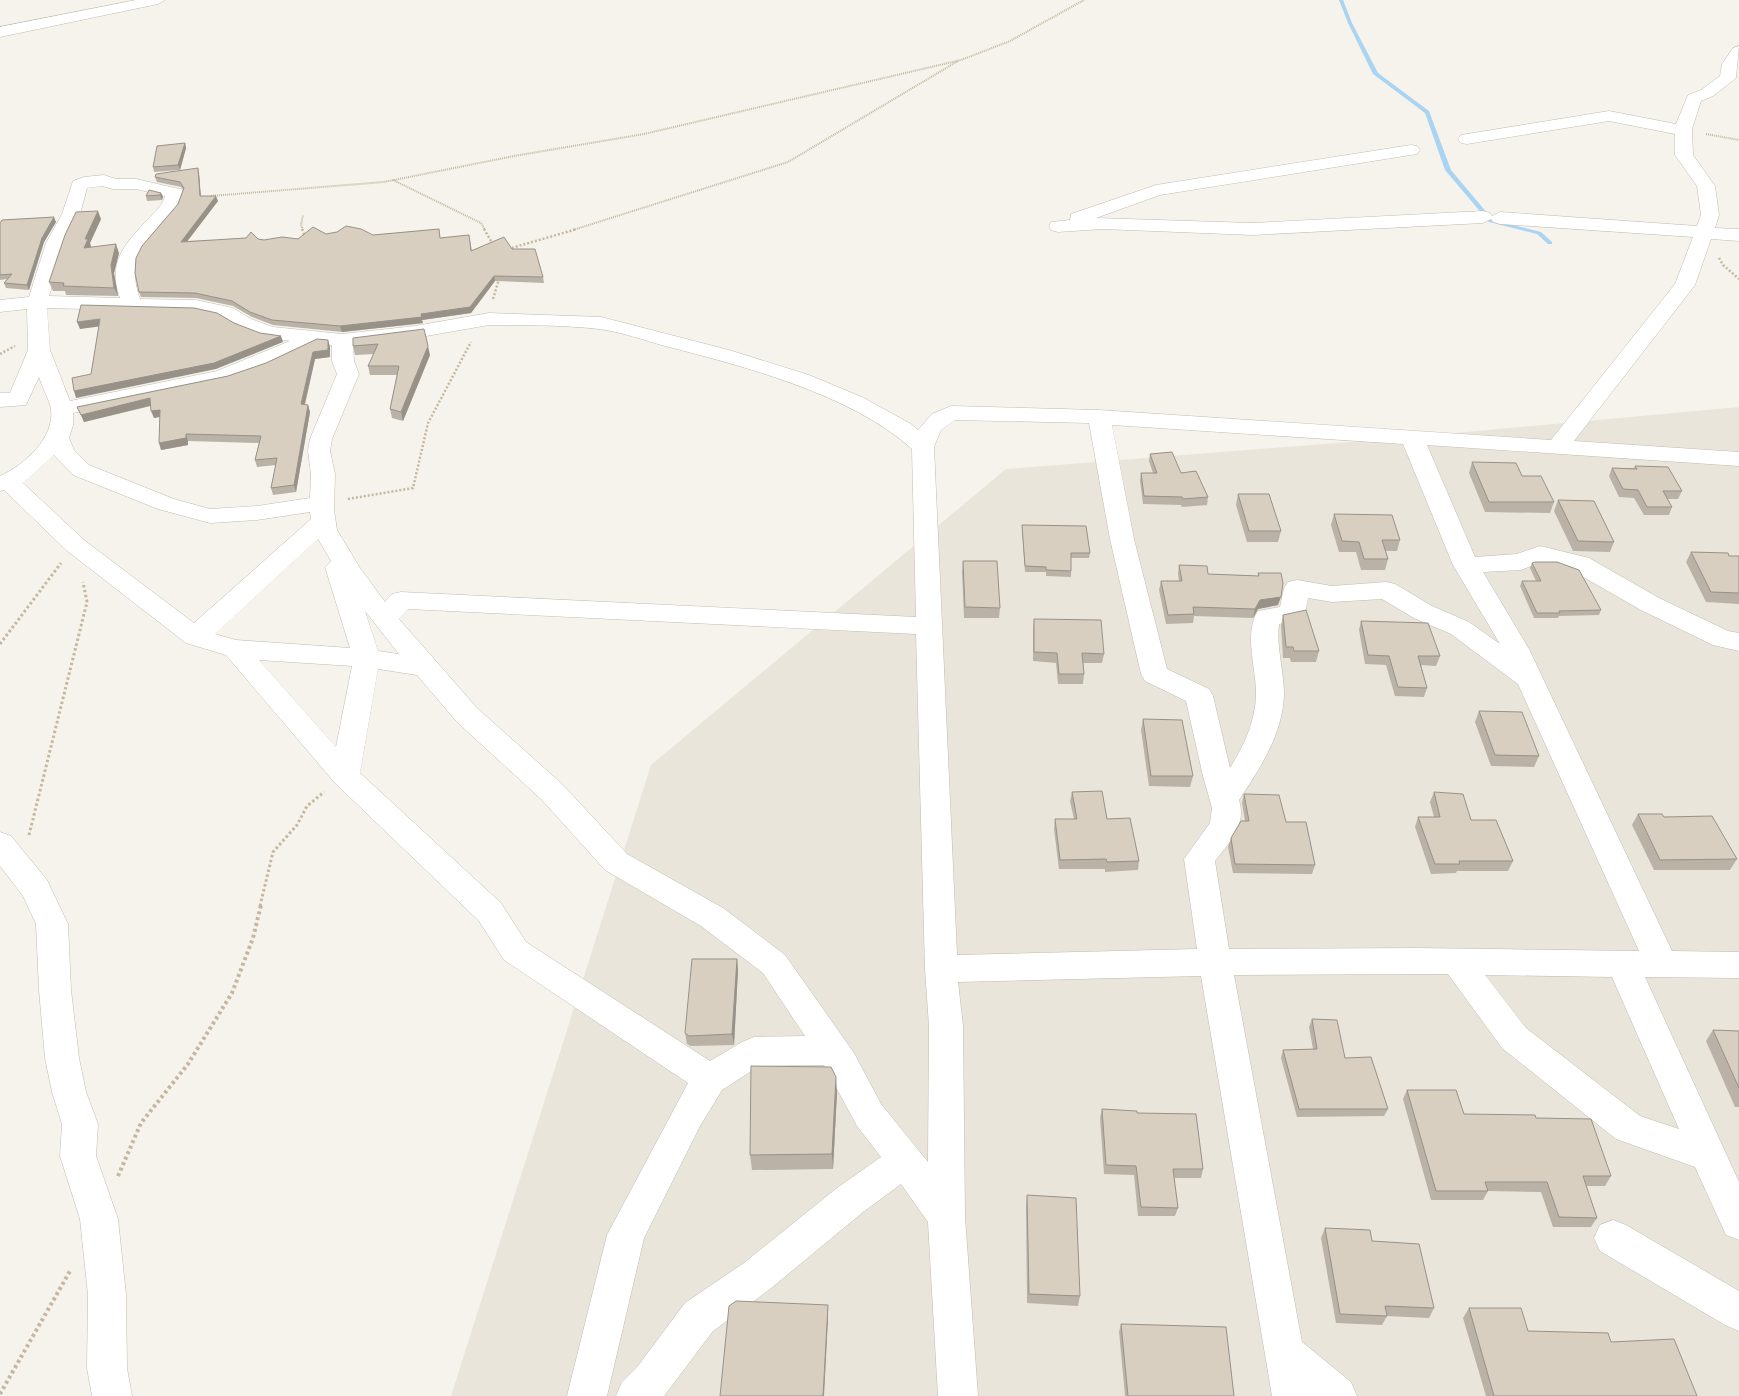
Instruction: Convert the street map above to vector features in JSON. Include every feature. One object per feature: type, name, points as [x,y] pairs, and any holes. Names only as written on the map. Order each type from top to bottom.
[{"type":"street","points":[[0,32],[158,0]]},
{"type":"street","points":[[1558,446],[1686,285],[1710,215],[1706,186],[1684,155],[1683,130],[1694,98],[1707,93],[1728,78],[1730,64],[1739,51]]},
{"type":"street","points":[[1467,139],[1609,116],[1683,130]]},
{"type":"street","points":[[1411,150],[1156,190],[1091,212],[1058,226],[1102,223],[1253,229],[1491,218],[1739,235]]},
{"type":"street","points":[[132,305],[124,281],[123,272],[126,260],[140,237],[176,197],[175,193],[136,184],[113,184],[104,180],[84,182],[79,185],[71,214],[56,243],[37,302],[39,350],[62,409],[62,425],[58,438],[19,476],[4,482],[76,545],[195,637],[235,649],[367,658],[426,667]]},
{"type":"street","points":[[0,306],[37,302],[196,306],[226,312],[244,323],[270,333],[329,339],[415,332],[489,319],[532,318],[601,323],[722,354],[801,380],[856,403],[903,429],[923,447]]},
{"type":"street","points":[[62,409],[222,376],[329,339]]},
{"type":"street","points":[[329,339],[343,361],[348,374],[337,406],[321,439],[319,451],[323,474],[324,518],[367,658],[344,776]]},
{"type":"street","points":[[6,399],[39,350]]},
{"type":"street","points":[[958,1396],[946,1217],[946,1026],[941,968],[923,447],[926,436],[935,420],[952,413],[1099,417],[1739,459]]},
{"type":"street","points":[[1099,417],[1122,539],[1155,674],[1199,696],[1217,776],[1227,808],[1225,826],[1199,858],[1215,963],[1292,1396]]},
{"type":"street","points":[[1412,437],[1466,566],[1516,649],[1662,965]]},
{"type":"street","points":[[58,438],[64,453],[81,470],[166,504],[210,516],[257,514],[324,518]]},
{"type":"street","points":[[324,518],[350,572],[384,619],[468,715],[552,792],[616,862],[712,917],[774,964],[834,1050],[869,1115],[905,1160],[946,1217]]},
{"type":"street","points":[[195,637],[324,518]]},
{"type":"street","points":[[1466,566],[1521,562],[1540,554],[1580,564],[1650,604],[1722,639],[1739,642]]},
{"type":"street","points":[[1225,799],[1258,744],[1269,706],[1269,660],[1265,628],[1267,617],[1292,614],[1297,588],[1332,594],[1386,590],[1423,612],[1460,628],[1529,679]]},
{"type":"street","points":[[384,619],[401,600],[929,626]]},
{"type":"street","points":[[235,649],[344,776],[490,912],[515,951],[710,1079]]},
{"type":"street","points":[[2,848],[36,889],[52,924],[55,990],[62,1058],[69,1092],[80,1124],[78,1156],[99,1219],[107,1294],[107,1368],[112,1396]]},
{"type":"street","points":[[941,968],[1160,962],[1371,961],[1623,966],[1739,965]]},
{"type":"street","points":[[1457,962],[1514,1038],[1630,1128],[1708,1155]]},
{"type":"street","points":[[1623,966],[1739,1223]]},
{"type":"street","points":[[587,1396],[626,1235],[688,1115],[710,1079],[754,1052],[834,1050]]},
{"type":"street","points":[[636,1396],[652,1380],[699,1317],[757,1276],[850,1200],[905,1160]]},
{"type":"street","points":[[1613,1238],[1739,1312]]},
{"type":"street","points":[[1284,1353],[1337,1396]]},
{"type":"path","points":[[176,197],[278,192],[392,180],[644,134],[961,60],[1010,41],[1084,0]]},
{"type":"path","points":[[507,250],[654,206],[788,162],[961,60]]},
{"type":"path","points":[[1683,130],[1739,140]]},
{"type":"path","points":[[392,180],[481,223],[498,252]]},
{"type":"path","points":[[303,215],[301,225],[306,242]]},
{"type":"path","points":[[490,304],[499,280],[499,271]]},
{"type":"path","points":[[324,518],[413,488],[428,423],[474,337]]},
{"type":"path","points":[[0,644],[76,545]]},
{"type":"path","points":[[2,848],[31,834],[87,602],[76,545]]},
{"type":"path","points":[[99,1219],[141,1123],[188,1064],[232,993],[253,938],[274,852],[297,825],[307,806],[344,776]]},
{"type":"path","points":[[0,1394],[71,1269]]},
{"type":"shaded area","points":[[1739,407],[1739,1396],[451,1396],[651,765],[1006,469],[1412,437]]},
{"type":"building","points":[[185,143],[178,165],[153,167],[157,146]]},
{"type":"building","points":[[198,168],[200,196],[216,196],[181,242],[246,238],[251,232],[258,239],[264,240],[282,237],[298,239],[313,227],[326,234],[337,232],[346,226],[361,229],[373,235],[439,229],[440,238],[469,235],[471,251],[504,237],[512,249],[535,249],[543,277],[494,276],[470,307],[421,314],[422,317],[340,326],[272,320],[250,312],[232,301],[195,293],[139,292],[135,273],[136,258],[142,246],[178,204],[184,188],[180,182],[155,177],[156,174]]},
{"type":"building","points":[[149,190],[161,193],[160,195],[146,196]]},
{"type":"building","points":[[98,211],[85,239],[88,239],[84,248],[116,244],[111,265],[114,288],[63,286],[64,283],[49,282],[65,235],[76,212]]},
{"type":"building","points":[[54,217],[42,238],[27,285],[4,283],[12,274],[0,275],[0,223],[2,220]]},
{"type":"building","points":[[81,305],[194,308],[217,313],[234,323],[260,333],[281,336],[214,363],[74,391],[72,378],[91,374],[100,319],[77,322]]},
{"type":"building","points":[[424,329],[428,346],[401,412],[390,409],[399,366],[368,366],[378,344],[353,346],[353,338]]},
{"type":"building","points":[[317,339],[328,340],[328,350],[313,352],[301,404],[308,405],[294,485],[271,488],[277,458],[255,460],[261,436],[186,434],[186,438],[159,443],[160,410],[151,411],[150,398],[81,415],[77,407],[228,376],[266,363]]},
{"type":"building","points":[[1172,452],[1181,473],[1196,471],[1208,497],[1183,499],[1182,497],[1144,496],[1141,473],[1157,473],[1150,454]]},
{"type":"building","points":[[1472,462],[1516,463],[1522,476],[1541,476],[1554,502],[1489,502]]},
{"type":"building","points":[[1635,466],[1668,467],[1682,491],[1663,491],[1672,507],[1647,507],[1638,490],[1623,489],[1612,468],[1637,469]]},
{"type":"building","points":[[1238,494],[1269,494],[1281,531],[1249,531]]},
{"type":"building","points":[[1558,500],[1594,501],[1614,542],[1578,541]]},
{"type":"building","points":[[1334,514],[1392,515],[1400,540],[1382,540],[1388,559],[1364,559],[1359,542],[1342,541]]},
{"type":"building","points":[[1022,525],[1086,526],[1090,553],[1071,553],[1071,571],[1046,570],[1046,567],[1025,566]]},
{"type":"building","points":[[1691,552],[1728,553],[1729,556],[1739,556],[1739,593],[1711,592]]},
{"type":"building","points":[[963,561],[997,561],[1000,608],[965,607]]},
{"type":"building","points":[[1557,562],[1579,570],[1601,610],[1537,613],[1522,581],[1541,581],[1532,563]]},
{"type":"building","points":[[1179,565],[1207,566],[1208,574],[1259,576],[1258,573],[1281,573],[1283,583],[1281,597],[1260,600],[1255,609],[1193,607],[1194,614],[1168,615],[1161,581],[1182,581]]},
{"type":"building","points":[[1306,610],[1319,651],[1294,651],[1293,647],[1286,647],[1283,615]]},
{"type":"building","points":[[1034,619],[1101,620],[1104,654],[1082,653],[1084,674],[1059,674],[1057,653],[1034,652]]},
{"type":"building","points":[[1361,621],[1428,623],[1440,656],[1418,656],[1427,688],[1398,687],[1389,656],[1368,655]]},
{"type":"building","points":[[1479,711],[1522,712],[1539,756],[1495,755]]},
{"type":"building","points":[[1143,719],[1182,720],[1193,776],[1151,776]]},
{"type":"building","points":[[1102,791],[1107,819],[1130,818],[1139,861],[1107,862],[1106,859],[1060,860],[1055,819],[1077,819],[1072,792]]},
{"type":"building","points":[[1434,792],[1463,794],[1471,820],[1496,820],[1513,861],[1459,861],[1460,864],[1435,864],[1418,817],[1440,817]]},
{"type":"building","points":[[1244,794],[1279,795],[1286,822],[1306,822],[1315,865],[1235,864],[1231,838],[1241,821],[1249,821]]},
{"type":"building","points":[[1638,814],[1662,814],[1664,817],[1712,816],[1737,859],[1660,860]]},
{"type":"building","points":[[692,959],[737,959],[732,1034],[689,1036],[685,1033]]},
{"type":"building","points":[[1312,1019],[1337,1020],[1345,1058],[1371,1057],[1388,1109],[1299,1109],[1283,1050],[1317,1049]]},
{"type":"building","points":[[1713,1030],[1739,1031],[1739,1088]]},
{"type":"building","points":[[751,1066],[831,1067],[836,1077],[832,1154],[750,1155]]},
{"type":"building","points":[[1407,1090],[1456,1090],[1464,1114],[1535,1115],[1536,1118],[1591,1119],[1611,1176],[1583,1176],[1597,1218],[1559,1217],[1547,1182],[1485,1182],[1488,1191],[1436,1191]]},
{"type":"building","points":[[1102,1109],[1137,1111],[1137,1113],[1196,1114],[1203,1169],[1173,1169],[1178,1208],[1141,1207],[1136,1166],[1106,1165]]},
{"type":"building","points":[[1027,1195],[1076,1198],[1080,1296],[1029,1294]]},
{"type":"building","points":[[1325,1228],[1370,1230],[1372,1241],[1419,1244],[1434,1308],[1385,1306],[1387,1316],[1340,1314]]},
{"type":"building","points":[[736,1301],[828,1305],[823,1396],[720,1396],[729,1306]]},
{"type":"building","points":[[1469,1308],[1521,1308],[1528,1331],[1608,1333],[1611,1342],[1674,1339],[1697,1396],[1494,1396]]},
{"type":"building","points":[[1121,1324],[1226,1327],[1234,1396],[1128,1396]]},
{"type":"waterway","points":[[1341,0],[1350,23],[1376,74],[1427,112],[1448,170],[1491,221],[1539,233],[1550,243]]}]
